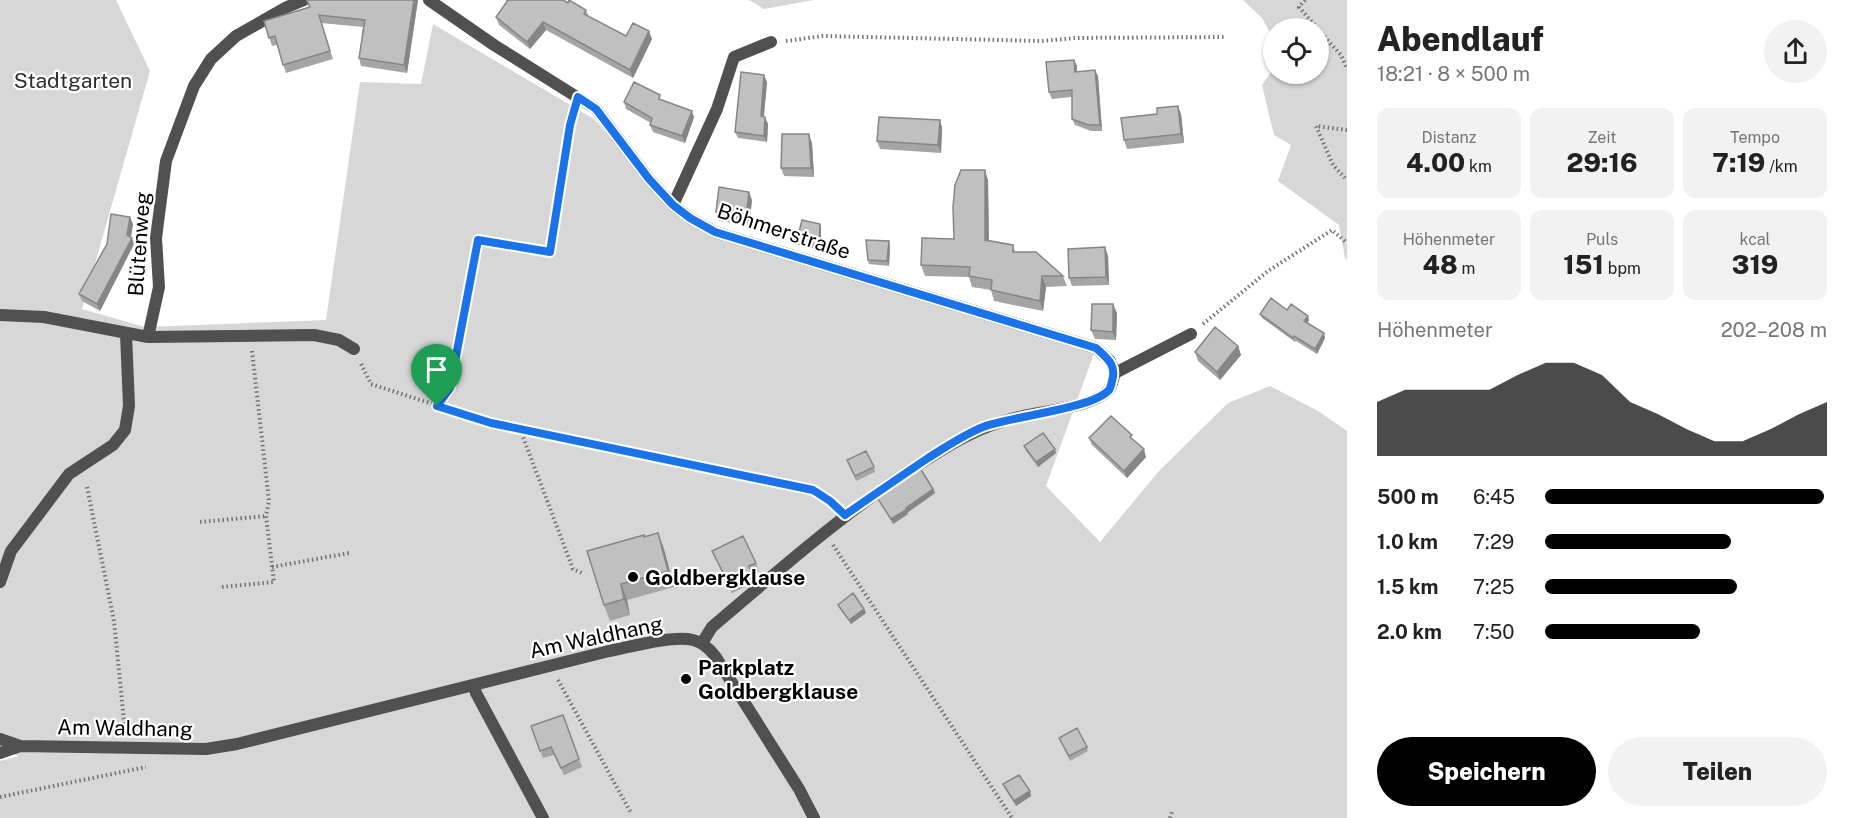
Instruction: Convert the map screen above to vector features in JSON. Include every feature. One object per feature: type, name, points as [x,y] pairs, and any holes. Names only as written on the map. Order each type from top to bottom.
[{"type":"street","name":"Blütenweg","points":[[148,337],[159,287],[156,238],[166,161],[194,86],[210,59],[236,36],[304,0]]},
{"type":"street","name":"Böhmerstraße","points":[[429,0],[494,45],[596,109],[649,179],[673,205],[715,232],[1096,348],[1110,361],[1115,373]]},
{"type":"street","points":[[673,205],[717,109],[734,57],[771,42]]},
{"type":"street","points":[[0,315],[44,317],[148,337],[314,335],[339,340],[354,349]]},
{"type":"street","points":[[0,582],[12,551],[69,474],[113,445],[125,430],[129,406],[126,334]]},
{"type":"street","points":[[814,818],[799,789],[715,656],[702,643],[712,627],[845,515],[959,438],[983,427],[1007,420],[1098,399],[1110,388],[1115,373],[1191,334]]},
{"type":"street","name":"Am Waldhang","points":[[0,739],[20,746],[206,749],[237,744],[609,651],[669,640],[686,639],[702,643]]},
{"type":"street","points":[[474,685],[476,693],[543,818]]},
{"type":"street","points":[[0,753],[20,746]]},
{"type":"path","points":[[1305,0],[1299,7],[1308,18]]},
{"type":"path","points":[[771,42],[824,36],[1042,41],[1077,38],[1226,37]]},
{"type":"path","points":[[1329,41],[1341,55],[1347,69]]},
{"type":"path","points":[[437,406],[450,388],[478,240],[550,252],[570,125],[578,97]]},
{"type":"path","points":[[1347,130],[1316,126],[1333,165],[1347,180]]},
{"type":"path","points":[[1191,334],[1268,271],[1332,230],[1347,243]]},
{"type":"path","points":[[222,587],[274,582],[266,516],[269,501],[250,335]]},
{"type":"path","points":[[354,349],[371,384],[491,423],[813,490],[845,515]]},
{"type":"path","points":[[519,429],[573,568],[582,573]]},
{"type":"path","points":[[87,487],[114,621],[126,747]]},
{"type":"path","points":[[200,522],[266,516]]},
{"type":"path","points":[[825,532],[1012,818]]},
{"type":"path","points":[[272,567],[349,553]]},
{"type":"path","points":[[550,666],[631,813]]},
{"type":"path","points":[[0,796],[156,765]]},
{"type":"path","points":[[1170,818],[1172,811]]},
{"type":"green space","name":"Stadtgarten","points":[[0,0],[116,0],[150,71],[82,309],[145,327],[326,320],[360,82],[421,84],[433,24],[594,119],[683,221],[714,234],[1096,348],[1046,486],[1100,542],[1159,471],[1228,403],[1270,386],[1318,411],[1347,431],[1347,818],[0,818],[0,761],[19,756],[0,749]]},
{"type":"green space","points":[[749,0],[814,0],[764,9]]},
{"type":"green space","points":[[1243,0],[1347,0],[1347,260],[1339,225],[1278,181],[1291,145],[1274,135],[1262,85],[1329,84],[1329,18],[1263,18],[1263,20]]},
{"type":"building","points":[[307,0],[414,0],[404,65],[359,58],[365,20],[319,15],[330,51],[283,65],[275,36],[269,38],[264,21],[310,7]]},
{"type":"building","points":[[508,0],[563,0],[568,3],[569,0],[586,10],[584,14],[626,36],[633,23],[649,31],[630,70],[543,22],[527,42],[496,17]]},
{"type":"building","points":[[1074,60],[1075,72],[1095,70],[1100,125],[1088,125],[1072,119],[1072,90],[1049,92],[1046,62]]},
{"type":"building","points":[[741,72],[764,75],[761,116],[765,117],[764,136],[735,132]]},
{"type":"building","points":[[634,82],[660,95],[659,99],[692,111],[682,136],[650,125],[652,118],[624,102]]},
{"type":"building","points":[[1178,106],[1181,134],[1124,140],[1121,118],[1157,114],[1157,108]]},
{"type":"building","points":[[879,117],[940,120],[938,145],[877,141]]},
{"type":"building","points":[[782,134],[809,134],[811,168],[781,168]]},
{"type":"building","points":[[961,170],[985,170],[985,240],[1013,245],[1013,252],[1036,252],[1063,276],[1042,276],[1040,301],[991,290],[992,280],[969,276],[970,267],[921,265],[922,238],[954,239],[955,185]]},
{"type":"building","points":[[719,187],[749,192],[746,216],[716,212]]},
{"type":"building","points":[[111,214],[130,217],[127,235],[132,238],[97,304],[79,294],[107,244]]},
{"type":"building","points":[[802,220],[820,224],[819,246],[797,240]]},
{"type":"building","points":[[866,240],[889,241],[887,261],[868,260]]},
{"type":"building","points":[[1105,247],[1106,277],[1069,278],[1068,249]]},
{"type":"building","points":[[1271,298],[1287,310],[1291,304],[1308,316],[1304,321],[1324,333],[1315,349],[1294,336],[1293,338],[1260,314]]},
{"type":"building","points":[[1092,304],[1113,304],[1113,332],[1091,330]]},
{"type":"building","points":[[1215,327],[1238,346],[1217,372],[1195,352]]},
{"type":"building","points":[[1111,416],[1144,449],[1124,471],[1089,438]]},
{"type":"building","points":[[1043,433],[1055,449],[1036,462],[1024,446]]},
{"type":"building","points":[[866,451],[874,467],[855,476],[847,460]]},
{"type":"building","points":[[920,468],[933,489],[891,519],[878,499]]},
{"type":"building","name":"Goldbergklause","points":[[658,533],[668,571],[621,584],[624,599],[604,605],[587,551]]},
{"type":"building","points":[[743,536],[756,563],[749,566],[751,571],[746,576],[729,584],[712,551]]},
{"type":"building","points":[[853,593],[864,609],[849,620],[838,605]]},
{"type":"building","points":[[563,715],[579,759],[561,768],[551,747],[540,751],[531,726]]},
{"type":"building","points":[[1077,728],[1087,747],[1069,756],[1059,738]]},
{"type":"building","points":[[1019,775],[1030,791],[1014,801],[1003,784]]},
{"type":"place","name":"Goldbergklause","points":[[633,577]]},
{"type":"place","name":"Parkplatz Goldbergklause","points":[[686,679]]},
{"type":"route","points":[[578,97],[596,109],[649,179],[673,205],[715,232],[1096,348],[1110,361],[1115,373],[1110,388],[1098,399],[1007,420],[983,427],[959,438],[845,515],[813,490],[491,423],[437,406],[450,388],[478,240],[550,252],[570,125],[578,97]]}]
